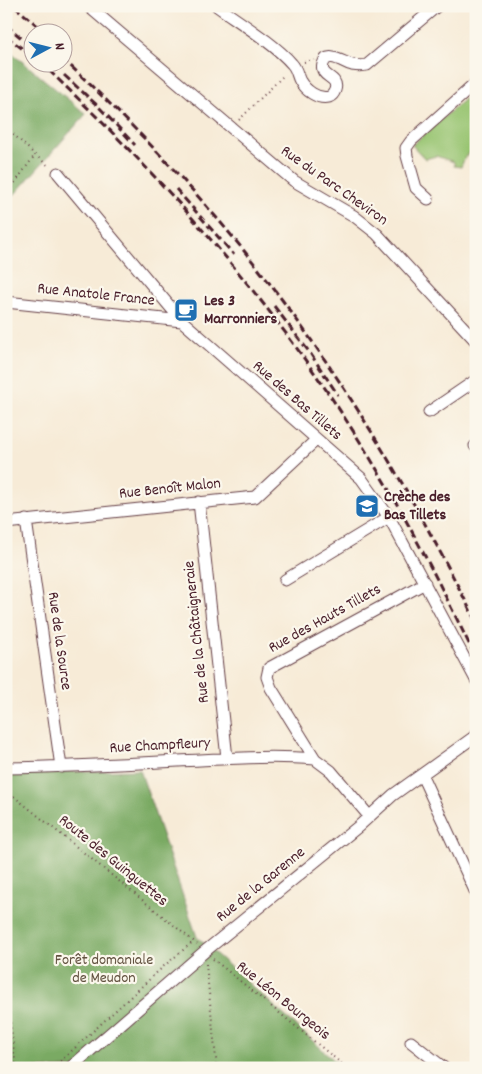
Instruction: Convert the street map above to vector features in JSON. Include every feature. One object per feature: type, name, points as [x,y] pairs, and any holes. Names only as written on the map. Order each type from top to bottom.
[{"type":"street","name":"Rue du Parc Cheviron","points":[[88,6],[294,181],[354,216],[377,234],[476,341]]},
{"type":"street","points":[[217,6],[294,65],[300,80],[306,88],[318,96],[329,97],[334,93],[336,84],[325,74],[322,65],[329,57],[350,65],[367,65],[437,6]]},
{"type":"street","points":[[428,199],[416,188],[406,148],[411,141],[476,82]]},
{"type":"street","name":"Rue des Bas Tillets","points":[[58,173],[182,321],[361,478],[389,517],[476,680]]},
{"type":"street","name":"Rue Anatole France","points":[[6,302],[182,321]]},
{"type":"street","points":[[429,412],[476,380]]},
{"type":"street","name":"Rue Benoît Malon","points":[[6,523],[255,497],[316,440]]},
{"type":"street","name":"Rue de la Châtaigneraie","points":[[199,502],[227,758]]},
{"type":"street","points":[[285,580],[389,517]]},
{"type":"street","name":"Rue de la Source","points":[[26,520],[61,767]]},
{"type":"street","name":"Rue des Hauts Tillets","points":[[369,816],[331,771],[315,759],[271,688],[267,677],[269,668],[425,583]]},
{"type":"street","name":"Rue de la Garenne","points":[[70,1068],[204,952],[393,795],[476,734]]},
{"type":"street","name":"Rue Champfleury","points":[[6,768],[227,758],[292,757],[315,759]]},
{"type":"street","points":[[420,776],[424,780],[476,893]]},
{"type":"street","points":[[411,1042],[444,1068]]},
{"type":"path","points":[[230,128],[294,65],[314,60],[322,65]]},
{"type":"path","points":[[6,126],[35,155],[58,173]]},
{"type":"path","points":[[6,196],[35,155]]},
{"type":"path","name":"Route des Guinguettes","points":[[6,790],[194,941],[204,952]]},
{"type":"path","points":[[53,1068],[164,966],[194,941]]},
{"type":"path","points":[[204,952],[217,1068]]},
{"type":"path","name":"Rue Léon Bourgeois","points":[[204,952],[347,1068]]},
{"type":"path","points":[[6,988],[16,1068]]},
{"type":"green space","points":[[6,48],[22,61],[22,72],[35,72],[86,114],[6,204]]},
{"type":"green space","points":[[476,89],[476,148],[465,157],[461,167],[454,166],[454,162],[436,156],[425,159],[412,145]]},
{"type":"green space","name":"Forêt domaniale de Meudon","points":[[140,770],[197,937],[343,1068],[6,1068],[6,773]]},
{"type":"railway","points":[[14,6],[33,22]]},
{"type":"railway","points":[[6,25],[22,39]]},
{"type":"railway","points":[[6,36],[22,48]]},
{"type":"railway","points":[[72,68],[160,155],[215,216],[290,311],[325,360],[390,462],[449,568],[476,622]]},
{"type":"railway","points":[[50,72],[125,146],[205,233],[280,325],[315,373],[366,451],[400,509],[476,658]]},
{"type":"railway","points":[[64,75],[99,107],[135,145]]},
{"type":"railway","points":[[176,189],[234,255]]},
{"type":"railway","points":[[274,306],[310,353],[338,395]]},
{"type":"place","name":"Les 3 Marronniers","points":[[186,310]]},
{"type":"place","name":"Crèche des Bas Tillets","points":[[367,506]]}]
